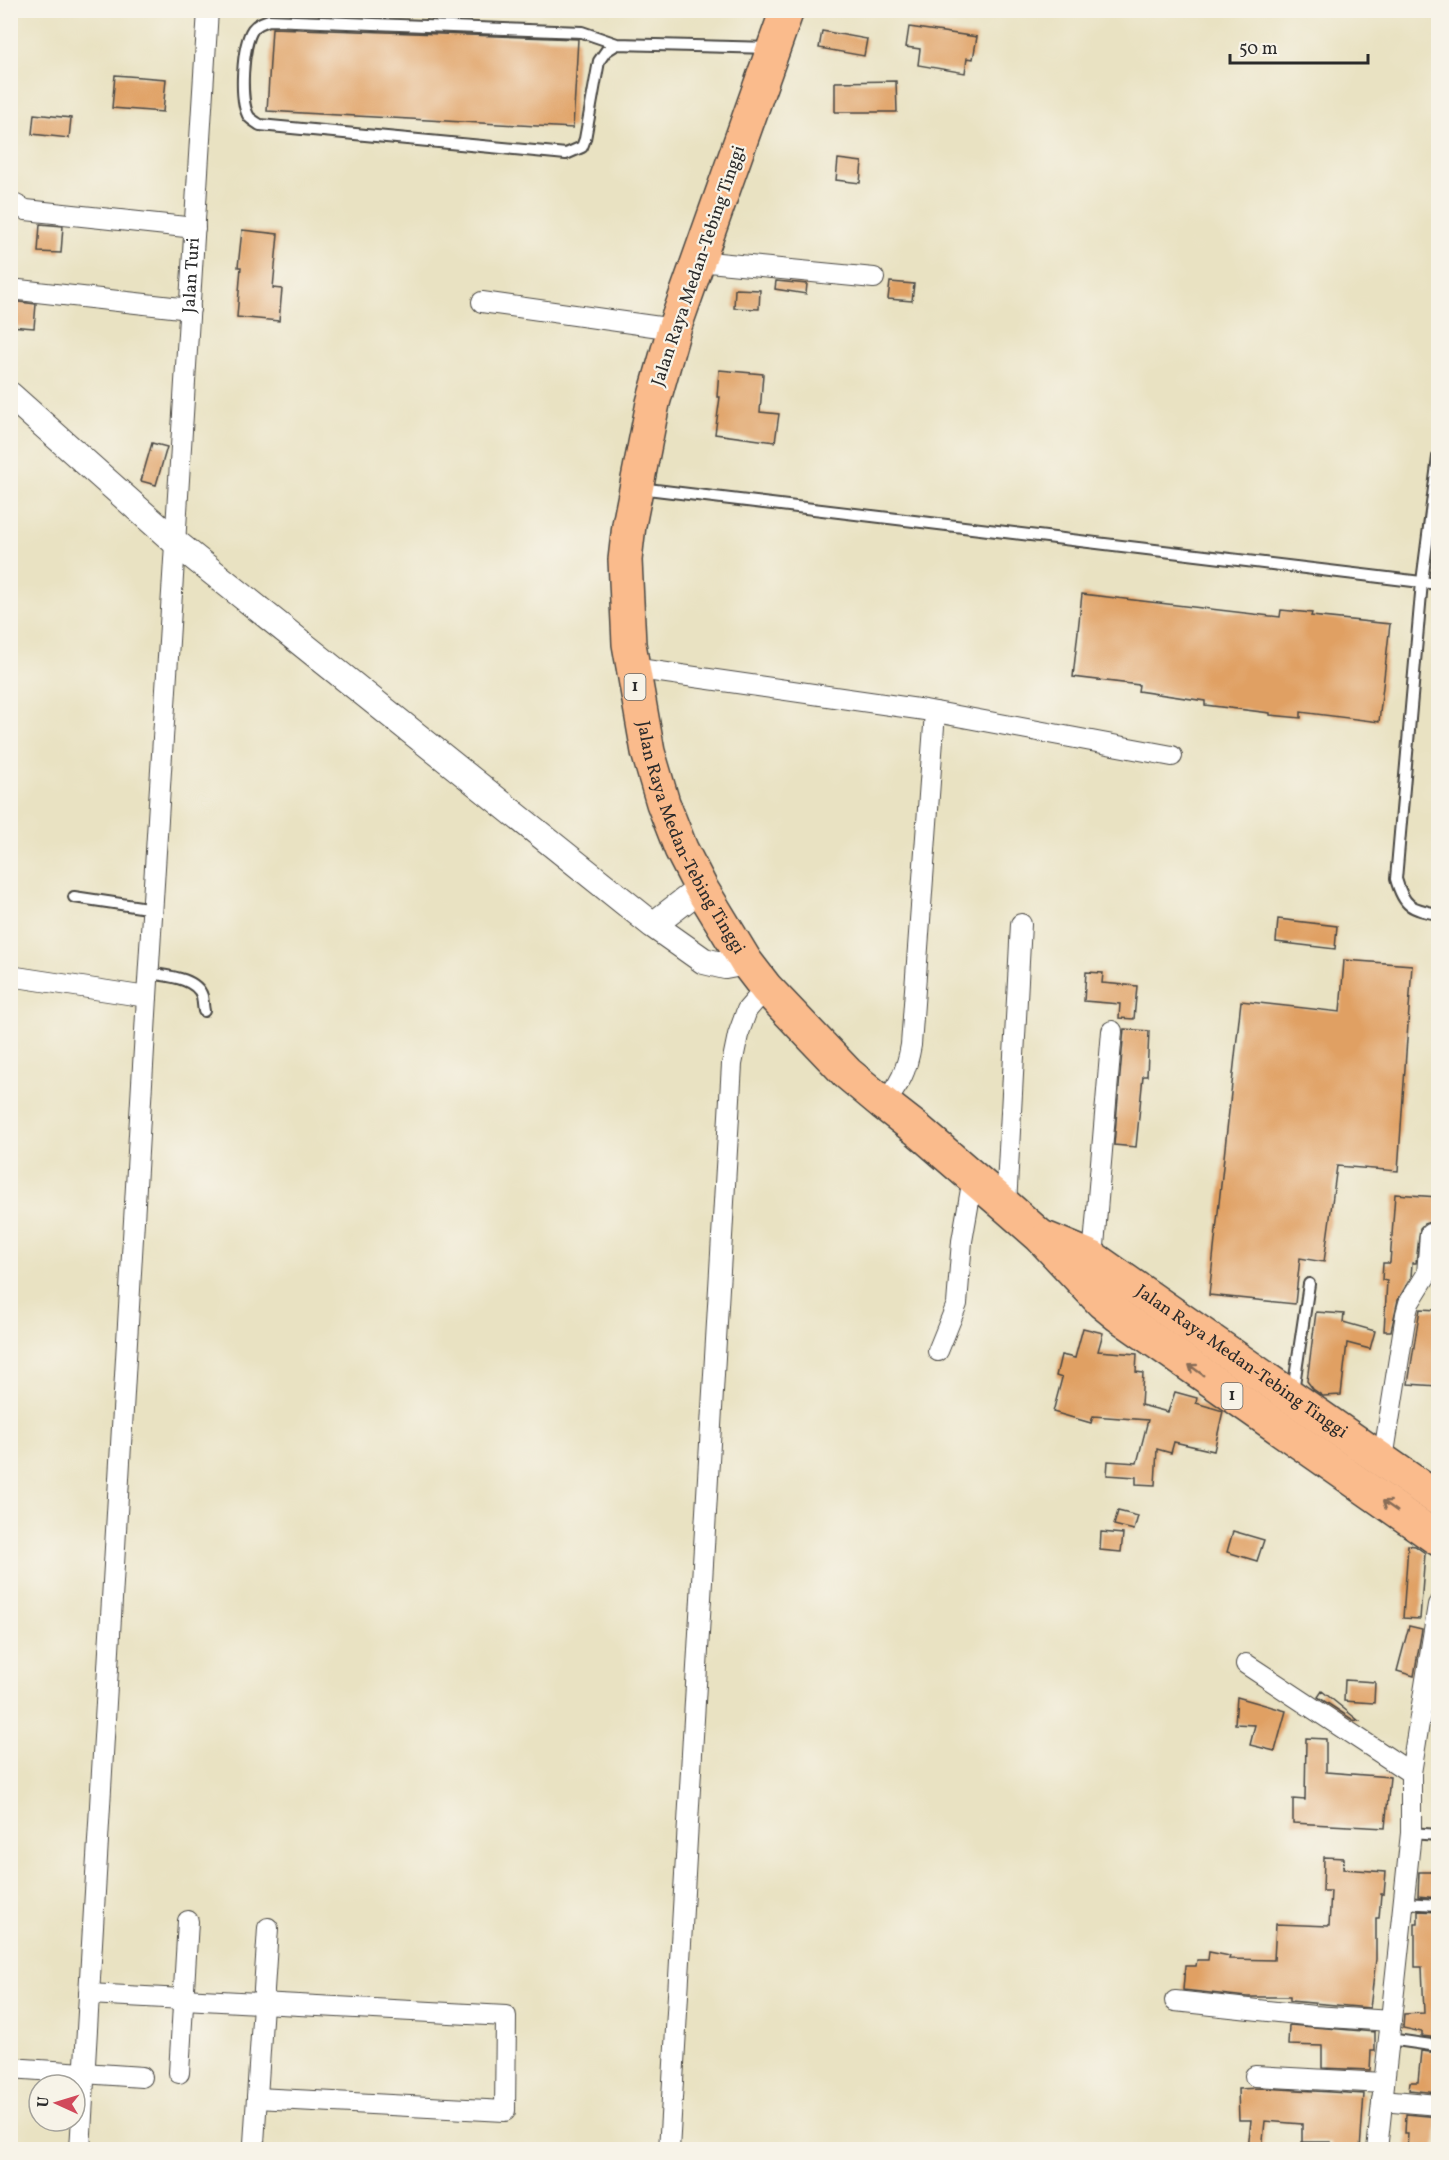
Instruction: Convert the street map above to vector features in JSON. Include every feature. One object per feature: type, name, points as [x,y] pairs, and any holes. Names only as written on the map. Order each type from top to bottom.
[{"type":"highway","name":"Jalan Raya Medan-Tebing Tinggi","points":[[787,10],[674,329],[653,403],[629,525],[625,560],[632,668],[648,752],[663,803],[681,849],[700,888],[746,962],[766,988],[847,1073],[919,1131],[1040,1236],[1077,1277],[1118,1315],[1438,1539]]},
{"type":"highway","name":"Jalan Raya Medan-Tebing Tinggi","points":[[1040,1236],[1093,1258],[1383,1458],[1438,1499]]},
{"type":"street","name":"Jalan Turi","points":[[84,2073],[208,10]]},
{"type":"street","points":[[10,202],[26,210],[195,228]]},
{"type":"street","points":[[698,261],[874,278]]},
{"type":"street","points":[[10,289],[190,309]]},
{"type":"street","points":[[482,302],[674,329]]},
{"type":"street","points":[[10,395],[176,542],[652,925],[704,961],[725,966],[746,962]]},
{"type":"street","points":[[632,668],[935,712],[1172,756]]},
{"type":"street","points":[[883,1103],[902,1080],[908,1065],[911,1045],[935,712]]},
{"type":"street","points":[[652,925],[700,888]]},
{"type":"street","points":[[1006,1206],[1021,924]]},
{"type":"street","points":[[10,976],[147,997]]},
{"type":"street","points":[[669,2150],[732,1064],[738,1035],[747,1010],[766,988]]},
{"type":"street","points":[[1093,1258],[1112,1031]]},
{"type":"street","points":[[938,1350],[957,1304],[962,1241],[973,1178]]},
{"type":"street","points":[[1383,1458],[1406,1314],[1409,1303],[1427,1274],[1430,1234]]},
{"type":"street","points":[[1377,2150],[1411,1833],[1412,1773],[1438,1605]]},
{"type":"street","points":[[1246,1664],[1412,1773]]},
{"type":"street","points":[[179,2073],[188,1921]]},
{"type":"street","points":[[254,2143],[268,1928]]},
{"type":"street","points":[[89,1994],[506,2016],[505,2111],[257,2098]]},
{"type":"street","points":[[1175,2001],[1314,2016],[1390,2030]]},
{"type":"street","points":[[10,2068],[72,2073]]},
{"type":"street","points":[[87,2074],[142,2077]]},
{"type":"street","points":[[1255,2076],[1383,2092],[1438,2105]]},
{"type":"street","name":"Jalan Turi","points":[[80,2150],[81,2133]]},
{"type":"lane","points":[[617,44],[606,51],[599,61],[582,147],[566,154],[260,125],[250,118],[244,104],[244,66],[247,43],[253,30],[260,23],[269,20],[582,32],[617,44],[774,48]]},
{"type":"lane","points":[[1438,457],[1422,582],[1396,879],[1401,897],[1412,907],[1438,914]]},
{"type":"lane","points":[[636,488],[1438,584]]},
{"type":"lane","points":[[74,897],[154,909]]},
{"type":"lane","points":[[149,972],[185,980],[198,988],[202,996],[204,1011]]},
{"type":"lane","points":[[1292,1397],[1309,1284]]},
{"type":"lane","points":[[1411,1833],[1438,1835]]},
{"type":"lane","points":[[1404,1903],[1438,1905]]},
{"type":"lane","points":[[1390,2030],[1438,2046]]},
{"type":"building","points":[[909,27],[977,37],[973,59],[967,58],[965,73],[918,65],[920,49],[906,47]]},
{"type":"building","points":[[272,28],[578,39],[573,128],[267,111]]},
{"type":"building","points":[[822,31],[867,39],[864,56],[819,48]]},
{"type":"building","points":[[115,75],[166,79],[163,112],[112,108]]},
{"type":"building","points":[[896,81],[897,112],[835,112],[835,82]]},
{"type":"building","points":[[34,114],[71,118],[69,138],[32,134]]},
{"type":"building","points":[[838,159],[862,162],[860,183],[836,180]]},
{"type":"building","points":[[40,224],[63,226],[61,253],[38,252]]},
{"type":"building","points":[[242,230],[278,234],[273,288],[282,289],[279,321],[237,317],[241,267],[238,267]]},
{"type":"building","points":[[776,281],[807,284],[806,294],[775,289]]},
{"type":"building","points":[[890,282],[914,284],[912,301],[888,299]]},
{"type":"building","points":[[735,289],[760,290],[759,309],[734,308]]},
{"type":"building","points":[[10,301],[36,304],[34,328],[10,326]]},
{"type":"building","points":[[719,370],[763,374],[760,412],[779,414],[775,442],[715,434],[720,397],[717,397]]},
{"type":"building","points":[[152,443],[167,447],[156,485],[141,481]]},
{"type":"building","points":[[1082,594],[1280,617],[1281,610],[1312,613],[1311,616],[1390,624],[1379,722],[1301,712],[1301,718],[1270,715],[1270,713],[1205,705],[1205,701],[1138,691],[1139,685],[1073,677]]},
{"type":"building","points":[[1278,919],[1337,926],[1335,949],[1276,942]]},
{"type":"building","points":[[1344,960],[1412,965],[1398,1171],[1337,1166],[1324,1262],[1300,1258],[1295,1304],[1209,1295],[1241,1001],[1340,1012]]},
{"type":"building","points":[[1086,972],[1103,973],[1102,983],[1137,986],[1134,1019],[1119,1018],[1120,1004],[1084,1001]]},
{"type":"building","points":[[1124,1029],[1149,1031],[1147,1076],[1143,1076],[1136,1147],[1114,1145]]},
{"type":"building","points":[[1395,1194],[1438,1197],[1438,1226],[1430,1222],[1420,1228],[1416,1263],[1412,1263],[1411,1277],[1398,1300],[1391,1331],[1384,1331],[1387,1281],[1382,1280],[1383,1263],[1390,1263]]},
{"type":"building","points":[[1420,1309],[1438,1310],[1438,1386],[1408,1384]]},
{"type":"building","points":[[1316,1312],[1344,1314],[1343,1322],[1375,1331],[1370,1349],[1347,1343],[1341,1395],[1323,1396],[1307,1381]]},
{"type":"building","points":[[1083,1328],[1103,1333],[1098,1351],[1137,1354],[1136,1372],[1143,1373],[1141,1405],[1168,1412],[1175,1392],[1197,1398],[1196,1403],[1223,1411],[1214,1451],[1174,1442],[1171,1453],[1157,1449],[1155,1485],[1136,1484],[1136,1477],[1107,1475],[1108,1461],[1137,1463],[1148,1420],[1093,1416],[1091,1423],[1053,1412],[1062,1378],[1056,1376],[1061,1355],[1075,1358]]},
{"type":"building","points":[[1118,1511],[1138,1516],[1134,1530],[1114,1525]]},
{"type":"building","points":[[1233,1531],[1264,1540],[1257,1561],[1227,1552]]},
{"type":"building","points":[[1101,1532],[1123,1534],[1121,1552],[1100,1550]]},
{"type":"building","points":[[1408,1545],[1415,1546],[1425,1553],[1420,1619],[1403,1618]]},
{"type":"building","points":[[1409,1626],[1422,1629],[1414,1676],[1397,1671]]},
{"type":"building","points":[[1345,1680],[1375,1682],[1374,1703],[1344,1701]]},
{"type":"building","points":[[1322,1691],[1359,1721],[1353,1720],[1318,1697]]},
{"type":"building","points":[[1237,1697],[1286,1711],[1275,1751],[1250,1745],[1255,1725],[1235,1724]]},
{"type":"building","points":[[1306,1738],[1326,1739],[1326,1772],[1390,1777],[1385,1828],[1293,1823],[1293,1799],[1305,1800]]},
{"type":"building","points":[[1324,1857],[1344,1858],[1343,1869],[1386,1872],[1379,1918],[1376,1918],[1376,1959],[1370,2008],[1290,2001],[1290,1997],[1247,1997],[1183,1990],[1185,1966],[1196,1966],[1197,1960],[1208,1960],[1209,1952],[1230,1956],[1229,1959],[1274,1960],[1276,1924],[1329,1926],[1331,1891],[1323,1891]]},
{"type":"building","points":[[1419,1872],[1438,1872],[1438,1898],[1418,1896]]},
{"type":"building","points":[[1418,1911],[1438,1912],[1438,2038],[1422,2036],[1422,2032],[1403,2028],[1404,2014],[1424,2013],[1422,1967],[1415,1967],[1415,1924],[1418,1924]]},
{"type":"building","points":[[1289,2025],[1375,2032],[1375,2051],[1371,2051],[1370,2070],[1322,2068],[1322,2046],[1288,2045]]},
{"type":"building","points":[[1421,2051],[1438,2053],[1438,2093],[1409,2090],[1410,2082],[1418,2082]]},
{"type":"building","points":[[1261,2088],[1364,2094],[1360,2150],[1331,2150],[1331,2142],[1302,2142],[1302,2124],[1265,2121],[1262,2150],[1248,2150],[1251,2120],[1239,2120],[1238,2089]]},
{"type":"building","points":[[1406,2114],[1438,2117],[1435,2150],[1407,2150]]}]
